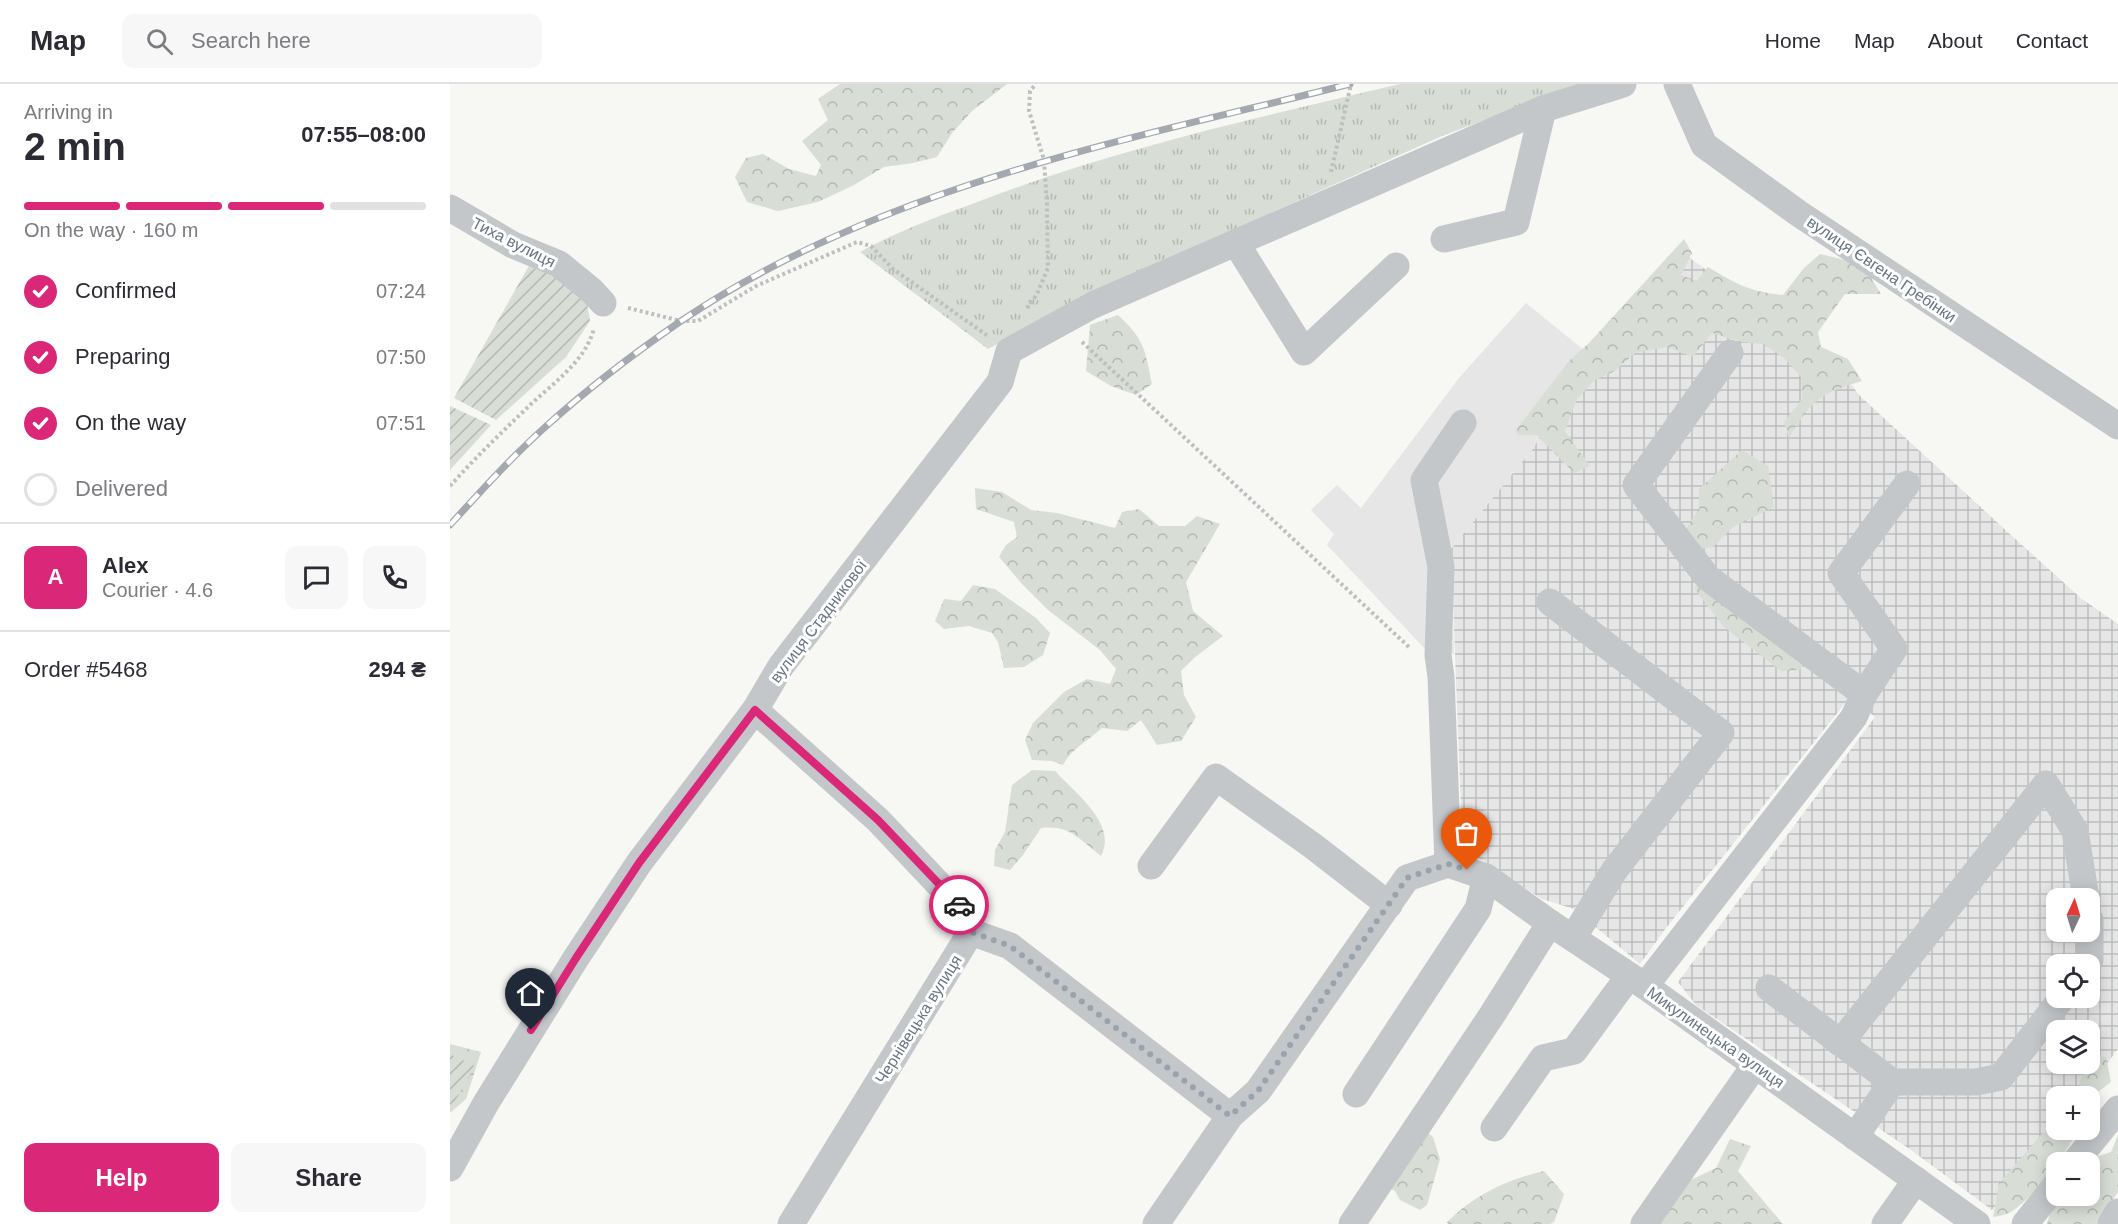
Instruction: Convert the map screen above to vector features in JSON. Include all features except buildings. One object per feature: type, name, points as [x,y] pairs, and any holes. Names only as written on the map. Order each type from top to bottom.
[{"type":"street","points":[[1009,351],[1093,305],[1543,110],[1623,84]]},
{"type":"street","name":"вулиця Євгена Гребінки","points":[[1677,84],[1704,145],[1798,213],[2118,426]]},
{"type":"street","points":[[1444,239],[1516,222],[1543,110]]},
{"type":"street","name":"Тиха вулиця","points":[[450,208],[513,245],[559,264],[603,303]]},
{"type":"street","points":[[1236,243],[1304,352],[1396,266]]},
{"type":"street","name":"вулиця Стадникової","points":[[450,1168],[486,1103],[576,958],[639,863],[755,710],[781,666],[1000,382],[1009,351]]},
{"type":"street","points":[[1730,353],[1636,485],[1707,578],[1864,694]]},
{"type":"street","points":[[1156,1224],[1230,1116],[1258,1091],[1407,878],[1448,864],[1441,677],[1438,655],[1441,567],[1424,480],[1463,423]]},
{"type":"street","points":[[1494,1128],[1543,1058],[1574,1051],[1637,981],[1854,717],[1864,694],[1894,649],[1841,573],[1907,484]]},
{"type":"street","points":[[1550,602],[1721,733],[1614,871],[1573,938]]},
{"type":"street","points":[[755,710],[878,820],[963,910],[971,932],[1010,946],[1230,1116]]},
{"type":"street","points":[[1151,866],[1216,777],[1313,846],[1389,905]]},
{"type":"street","points":[[1840,1043],[2046,784],[2075,831],[2084,888]]},
{"type":"street","name":"Микулинецька вулиця","points":[[1448,864],[1486,877],[1637,981],[1977,1224]]},
{"type":"street","points":[[1356,1094],[1478,909],[1486,877]]},
{"type":"street","points":[[1352,1224],[1492,1015],[1550,923]]},
{"type":"street","name":"Чернівецька вулиця","points":[[791,1224],[971,932]]},
{"type":"street","points":[[1769,988],[1892,1082],[1976,1082],[2001,1077],[2054,1008]]},
{"type":"street","points":[[1644,1224],[1755,1065]]},
{"type":"street","points":[[1855,1137],[1892,1082]]},
{"type":"street","points":[[2083,1152],[2118,1109]]},
{"type":"street","points":[[1886,1224],[1916,1180]]},
{"type":"street","points":[[2025,1224],[2046,1198]]},
{"type":"street","points":[[2110,1224],[2118,1212]]},
{"type":"path","points":[[1026,311],[1037,294],[1048,267],[1044,160],[1029,111],[1030,91],[1036,84]]},
{"type":"path","points":[[1324,205],[1351,84]]},
{"type":"path","points":[[450,486],[520,414],[576,362],[591,340],[603,303],[681,321],[698,321],[756,286],[857,242],[871,246],[893,269],[1009,351]]},
{"type":"path","points":[[1062,323],[1441,677]]},
{"type":"shaded area","points":[[1676,248],[1793,333],[1844,375],[1860,396],[2011,535],[2082,599],[2118,624],[2118,1049],[2100,1072],[2100,1020],[2046,1020],[2046,1074],[2099,1074],[2090,1086],[2046,1086],[2047,1140],[1992,1210],[1911,1150],[1696,1005],[1678,982],[1875,717],[1850,697],[1666,928],[1640,964],[1574,909],[1542,899],[1467,851],[1462,837],[1451,549],[1532,450],[1591,356]]},
{"type":"shaded area","points":[[1526,303],[1591,356],[1532,450],[1451,549],[1454,654],[1428,652],[1327,545],[1334,534],[1311,510],[1337,485],[1361,508],[1459,378]]},
{"type":"green space","points":[[840,84],[1007,84],[972,111],[952,133],[937,157],[884,167],[854,185],[818,202],[778,211],[747,202],[735,177],[746,158],[763,154],[789,169],[816,176],[821,165],[802,141],[828,120],[818,99]]},
{"type":"green space","points":[[1400,84],[1580,84],[1442,136],[1095,292],[988,349],[860,252],[929,220],[1077,167],[1184,136]]},
{"type":"green space","points":[[1684,239],[1692,253],[1681,275],[1697,281],[1708,267],[1744,286],[1761,292],[1783,295],[1804,268],[1820,254],[1845,260],[1870,276],[1881,294],[1845,294],[1818,332],[1821,347],[1848,359],[1862,381],[1836,390],[1818,400],[1804,415],[1789,438],[1784,422],[1802,399],[1801,377],[1784,358],[1763,344],[1742,342],[1712,333],[1693,357],[1667,347],[1635,353],[1615,371],[1595,380],[1577,399],[1565,431],[1590,466],[1574,473],[1537,435],[1518,435],[1516,430],[1569,361],[1589,343]]},
{"type":"green space","points":[[530,264],[560,277],[586,297],[590,321],[566,357],[496,420],[454,398]]},
{"type":"green space","points":[[1118,315],[1139,339],[1148,362],[1152,384],[1136,395],[1111,386],[1086,371],[1090,325]]},
{"type":"green space","points":[[450,406],[491,425],[450,470]]},
{"type":"green space","points":[[1742,450],[1768,466],[1774,507],[1733,527],[1713,547],[1696,550],[1684,539],[1687,527],[1699,509],[1699,489]]},
{"type":"green space","points":[[975,488],[1002,492],[1031,510],[1057,513],[1115,528],[1122,512],[1139,509],[1159,526],[1185,526],[1197,516],[1220,524],[1186,582],[1193,611],[1223,636],[1181,671],[1184,695],[1196,717],[1181,741],[1157,745],[1141,720],[1127,731],[1102,728],[1075,749],[1063,765],[1052,761],[1032,760],[1025,740],[1033,723],[1064,692],[1087,679],[1110,684],[1116,669],[1100,650],[1048,610],[999,557],[1006,545],[1017,537],[1014,522],[976,509]]},
{"type":"green space","points":[[1708,578],[1803,666],[1799,670],[1781,671],[1723,626],[1694,588]]},
{"type":"green space","points":[[973,585],[995,589],[1036,618],[1050,633],[1043,655],[1024,667],[1004,668],[998,642],[992,633],[969,626],[944,629],[935,621],[944,599],[961,601]]},
{"type":"green space","points":[[1032,770],[1055,771],[1092,810],[1104,832],[1105,844],[1101,856],[1074,834],[1060,829],[1041,828],[1010,870],[994,866],[995,850],[1005,832],[1012,785]]},
{"type":"green space","points":[[450,1044],[481,1052],[466,1099],[450,1113]]},
{"type":"green space","points":[[450,1054],[475,1066],[450,1110]]},
{"type":"green space","points":[[2100,1057],[2106,1057],[2111,1082],[2100,1090],[2100,1086],[2081,1086],[2079,1083],[2083,1074],[2100,1074]]},
{"type":"green space","points":[[1415,1121],[1433,1137],[1440,1159],[1427,1205],[1420,1210],[1400,1200],[1395,1191],[1387,1187]]},
{"type":"green space","points":[[2046,1131],[2046,1140],[2072,1140],[2064,1152],[2046,1152],[2046,1178],[2031,1195],[2011,1212],[1993,1217],[1999,1183]]},
{"type":"green space","points":[[2118,1135],[2118,1192],[2097,1224],[2047,1224],[2052,1206],[2100,1206],[2100,1156],[2111,1152]]},
{"type":"green space","points":[[1730,1139],[1751,1146],[1738,1171],[1783,1224],[1660,1224],[1684,1183],[1716,1168]]},
{"type":"green space","points":[[1544,1171],[1564,1194],[1554,1222],[1550,1224],[1448,1224],[1447,1222],[1469,1203],[1492,1189]]},
{"type":"railway","points":[[450,525],[531,440],[576,400],[628,359],[681,321],[757,275],[837,235],[920,202],[1004,174],[1177,126],[1350,84]]},
{"type":"way so far","points":[[959,905],[971,932],[1010,946],[1230,1116],[1258,1091],[1407,878],[1448,864],[1467,870]]},
{"type":"route","points":[[531,1030],[639,863],[755,710],[878,820],[959,905]]}]
